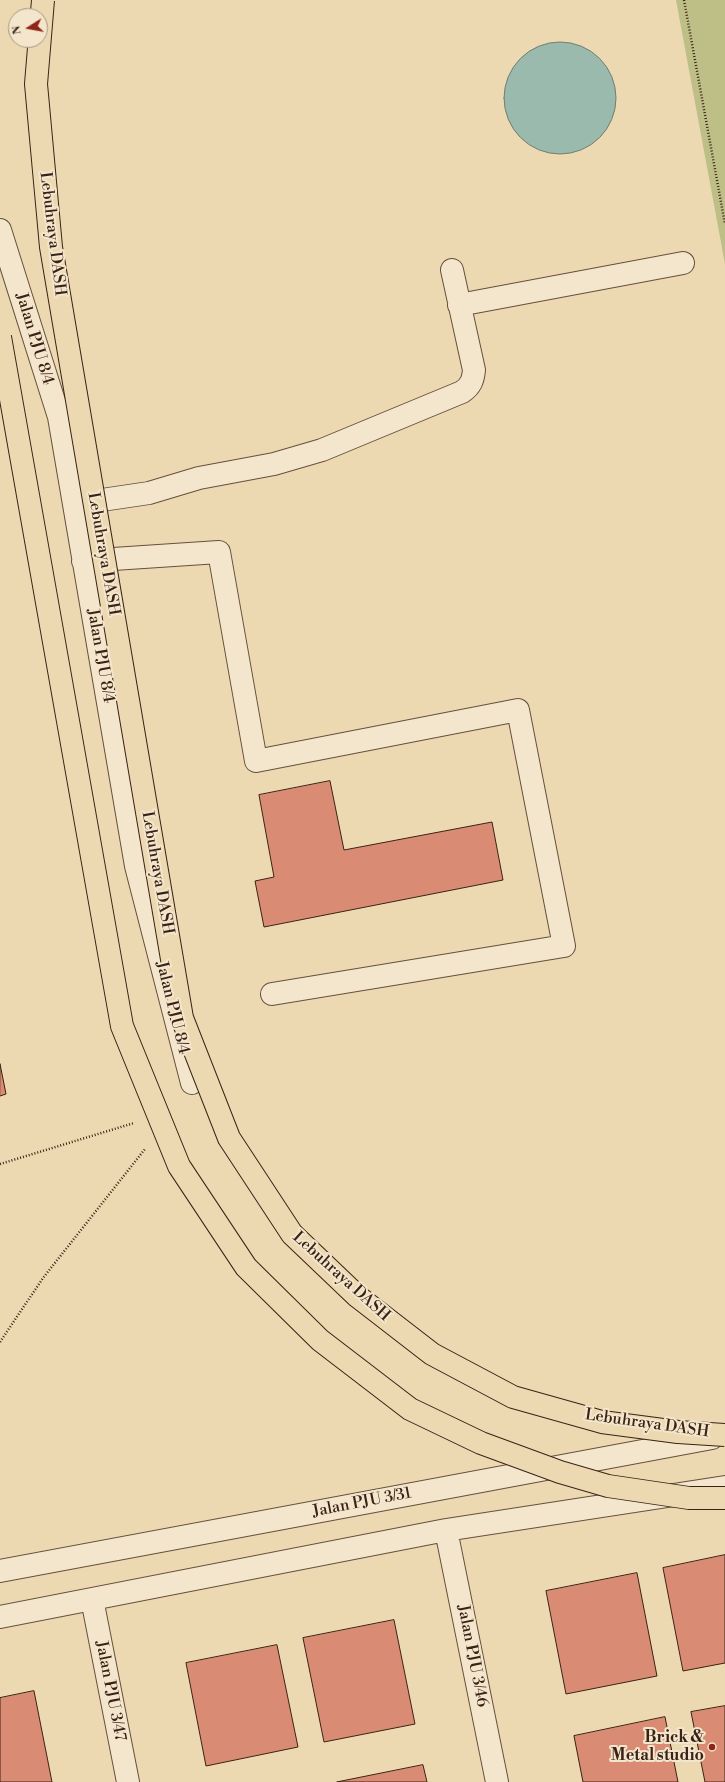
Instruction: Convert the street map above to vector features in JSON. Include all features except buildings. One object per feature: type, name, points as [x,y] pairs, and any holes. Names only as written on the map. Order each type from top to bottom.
[{"type":"highway","name":"Lebuhraya DASH","points":[[44,0],[36,84],[51,247],[182,1018],[229,1138],[292,1234],[357,1296],[432,1354],[513,1396],[602,1422],[678,1432],[725,1435]]},
{"type":"highway","points":[[0,337],[122,1026],[179,1166],[246,1267],[320,1340],[410,1409],[480,1443],[560,1472],[608,1486],[689,1498],[725,1498]]},
{"type":"street","name":"Jalan PJU 8/4","points":[[0,230],[59,418],[136,866],[192,1083]]},
{"type":"street","points":[[459,305],[683,263]]},
{"type":"street","points":[[74,504],[149,493],[199,478],[274,464],[322,450],[462,392],[468,388],[472,382],[474,370],[452,270]]},
{"type":"street","points":[[84,561],[219,552],[256,761],[518,710],[564,946],[272,994]]},
{"type":"street","name":"Jalan PJU 3/31","points":[[0,1571],[725,1435]]},
{"type":"street","points":[[0,1617],[446,1530],[725,1487]]},
{"type":"street","name":"Jalan PJU 3/46","points":[[446,1530],[497,1782]]},
{"type":"street","name":"Jalan PJU 3/47","points":[[92,1599],[128,1782]]},
{"type":"path","points":[[684,0],[725,224]]},
{"type":"path","points":[[0,1164],[140,1121]]},
{"type":"path","points":[[0,1342],[43,1278],[147,1147]]},
{"type":"green space","points":[[676,0],[725,0],[725,264]]},
{"type":"shaded area","points":[[560,42],[582,46],[600,58],[612,76],[616,98],[612,120],[600,138],[582,150],[560,154],[538,150],[520,138],[508,120],[504,98],[508,76],[520,58],[538,46]]},
{"type":"place","name":"Brick & Metal studio","points":[[712,1747]]}]
